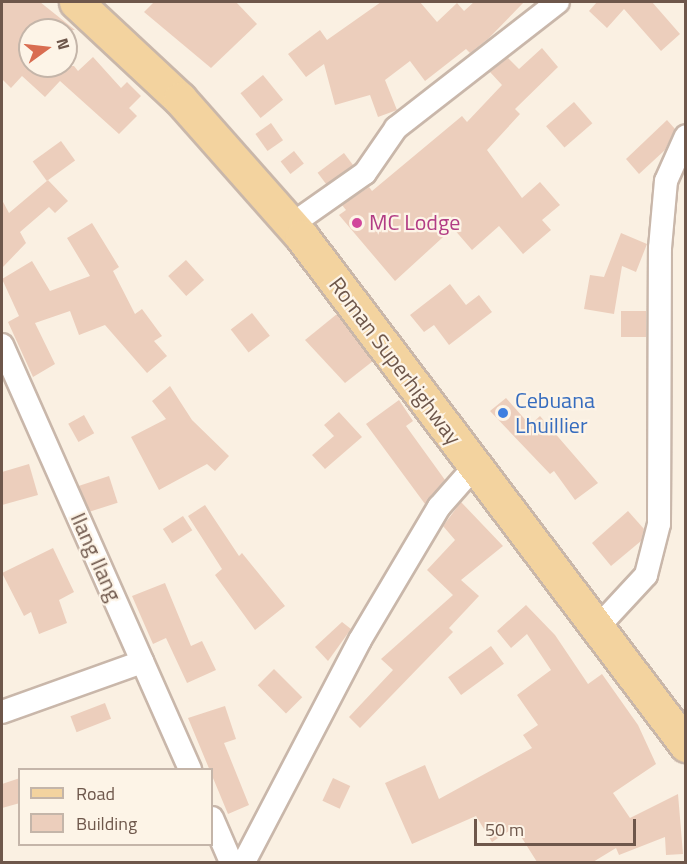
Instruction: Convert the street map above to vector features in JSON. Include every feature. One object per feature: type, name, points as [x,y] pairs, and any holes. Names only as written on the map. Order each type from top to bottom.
[{"type":"main road","name":"Roman Superhighway","points":[[76,2],[180,99],[291,225],[684,740]]},
{"type":"street","points":[[291,225],[365,173],[396,128],[558,2]]},
{"type":"street","points":[[597,628],[646,575],[659,524],[660,248],[666,180],[686,136]]},
{"type":"street","name":"Ilang Ilang","points":[[2,345],[189,768]]},
{"type":"street","points":[[244,862],[360,640],[439,507],[475,466]]},
{"type":"street","points":[[2,712],[142,662]]},
{"type":"street","points":[[213,820],[231,862]]},
{"type":"building","points":[[2,2],[40,2],[60,18],[18,18],[18,78],[20,78],[11,88],[2,79]]},
{"type":"building","points":[[154,2],[236,2],[257,24],[211,68],[144,12]]},
{"type":"building","points":[[381,2],[420,2],[437,22],[457,3],[464,11],[474,2],[524,2],[489,38],[470,53],[466,49],[425,81],[410,61],[385,80],[397,110],[378,117],[370,95],[335,105],[324,64],[306,77],[288,54],[320,30],[327,40]]},
{"type":"building","points":[[597,2],[652,2],[680,34],[661,51],[624,9],[607,28],[589,11]]},
{"type":"building","points":[[542,48],[558,67],[515,109],[520,114],[487,150],[522,198],[540,182],[560,205],[542,220],[551,230],[523,254],[499,226],[472,250],[453,228],[395,281],[339,215],[346,210],[342,205],[369,187],[372,191],[462,116],[467,122],[502,85],[490,72],[508,58],[519,69]]},
{"type":"building","points":[[93,57],[121,88],[127,82],[141,96],[129,108],[137,116],[119,134],[60,81],[45,97],[24,78],[78,78],[78,71]]},
{"type":"building","points":[[263,75],[283,100],[261,118],[240,93]]},
{"type":"building","points":[[574,102],[592,123],[564,147],[546,126]]},
{"type":"building","points":[[667,120],[675,129],[665,150],[639,174],[626,159]]},
{"type":"building","points":[[271,123],[283,140],[267,151],[255,134]]},
{"type":"building","points":[[61,141],[75,160],[47,181],[33,162]]},
{"type":"building","points":[[294,151],[304,164],[290,174],[281,161]]},
{"type":"building","points":[[344,153],[353,165],[327,185],[318,173]]},
{"type":"building","points":[[48,180],[68,201],[55,213],[49,207],[20,232],[26,243],[2,268],[2,200],[9,213]]},
{"type":"building","points":[[92,223],[119,267],[113,271],[135,314],[142,309],[162,336],[154,341],[167,356],[147,373],[105,325],[79,335],[70,311],[35,323],[55,364],[33,377],[8,322],[19,316],[2,279],[32,261],[50,291],[90,276],[67,238]]},
{"type":"building","points":[[621,233],[647,244],[636,272],[622,266],[614,314],[584,309],[590,275],[604,277]]},
{"type":"building","points":[[186,260],[204,280],[186,296],[168,276]]},
{"type":"building","points":[[450,284],[466,305],[479,295],[492,312],[449,345],[434,325],[424,332],[410,315]]},
{"type":"building","points":[[621,311],[646,311],[646,337],[621,337]]},
{"type":"building","points":[[252,313],[270,336],[249,352],[231,330]]},
{"type":"building","points":[[337,314],[373,361],[345,383],[305,340]]},
{"type":"building","points":[[170,386],[192,420],[229,456],[215,471],[207,464],[159,490],[131,437],[166,419],[152,401]]},
{"type":"building","points":[[506,398],[530,425],[540,416],[598,483],[575,500],[554,471],[550,474],[490,411]]},
{"type":"building","points":[[399,400],[413,421],[406,426],[445,480],[425,504],[366,424]]},
{"type":"building","points":[[339,412],[362,437],[325,469],[312,455],[334,436],[324,425]]},
{"type":"building","points":[[84,415],[94,433],[78,442],[68,424]]},
{"type":"building","points":[[29,464],[38,495],[2,505],[2,472]]},
{"type":"building","points":[[109,476],[118,503],[87,513],[79,486]]},
{"type":"building","points":[[461,502],[503,546],[461,580],[479,596],[449,628],[453,632],[360,728],[349,717],[393,670],[381,659],[453,595],[427,570],[455,540],[443,526]]},
{"type":"building","points":[[205,505],[239,556],[242,553],[285,606],[255,630],[215,575],[222,569],[188,516]]},
{"type":"building","points":[[628,511],[644,529],[641,541],[611,566],[592,543]]},
{"type":"building","points":[[183,516],[192,530],[172,543],[163,529]]},
{"type":"building","points":[[53,548],[74,592],[59,600],[67,623],[39,634],[31,612],[24,616],[2,573]]},
{"type":"building","points":[[165,583],[191,646],[202,641],[216,670],[187,683],[166,638],[153,644],[132,596]]},
{"type":"building","points":[[526,605],[555,635],[588,684],[602,674],[638,725],[656,764],[613,793],[630,818],[678,794],[683,854],[666,855],[665,837],[619,855],[616,848],[593,862],[537,862],[515,827],[492,842],[476,816],[412,844],[385,783],[425,765],[439,799],[532,748],[523,735],[538,725],[517,695],[551,670],[527,634],[511,648],[497,631]]},
{"type":"building","points":[[342,622],[351,629],[328,661],[315,647]]},
{"type":"building","points":[[491,646],[504,664],[461,695],[448,677]]},
{"type":"building","points":[[274,669],[302,697],[286,714],[258,685]]},
{"type":"building","points":[[105,703],[111,719],[77,732],[70,716]]},
{"type":"building","points":[[225,706],[236,739],[224,743],[249,805],[228,814],[213,778],[213,768],[209,768],[188,718]]},
{"type":"building","points":[[333,778],[350,786],[340,809],[322,801]]},
{"type":"building","points":[[18,779],[18,804],[2,808],[2,784]]},
{"type":"place","name":"MC Lodge","points":[[357,223]]},
{"type":"place","name":"Cebuana Lhuillier","points":[[503,413]]}]
